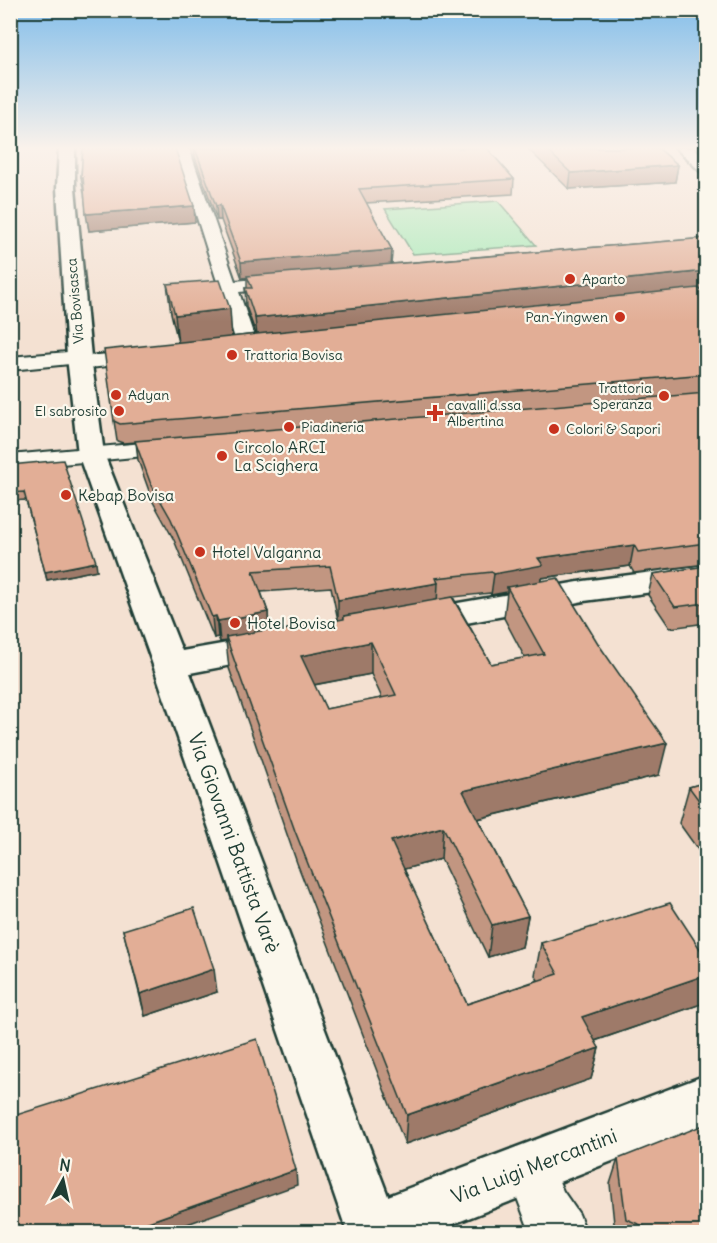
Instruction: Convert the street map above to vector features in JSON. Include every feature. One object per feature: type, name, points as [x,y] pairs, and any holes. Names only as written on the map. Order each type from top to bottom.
[{"type":"street","name":"Via Bovisasca","points":[[67,206],[80,360],[92,454]]},
{"type":"street","points":[[201,206],[248,345]]},
{"type":"street","points":[[228,286],[310,280]]},
{"type":"street","points":[[224,348],[271,343]]},
{"type":"street","points":[[10,364],[164,354]]},
{"type":"street","points":[[10,462],[201,445]]},
{"type":"street","name":"Via Giovanni Battista Varè","points":[[92,454],[170,665],[370,1231]]},
{"type":"street","points":[[389,626],[584,591],[706,575]]},
{"type":"street","points":[[170,665],[297,642]]},
{"type":"street","name":"Via Luigi Mercantini","points":[[370,1231],[706,1100]]},
{"type":"street","points":[[530,1169],[544,1207],[561,1233]]},
{"type":"green space","points":[[427,206],[502,206],[536,245],[413,254],[385,209]]},
{"type":"building","points":[[85,206],[194,206],[86,214]]},
{"type":"building","points":[[220,206],[368,206],[392,250],[241,262]]},
{"type":"building","points":[[706,238],[706,271],[255,318],[245,288],[252,288],[247,276]]},
{"type":"building","points":[[220,280],[230,309],[175,315],[167,284]]},
{"type":"building","points":[[698,288],[706,295],[706,374],[120,424],[114,421],[104,350]]},
{"type":"building","points":[[706,393],[706,543],[638,552],[634,545],[538,558],[543,565],[494,574],[492,572],[436,578],[438,583],[338,600],[330,566],[253,571],[268,612],[218,621],[216,616],[212,617],[171,519],[150,482],[135,441]]},
{"type":"building","points":[[63,460],[96,562],[45,572],[24,492],[10,493],[10,465]]},
{"type":"building","points":[[706,566],[706,603],[675,607],[653,574]]},
{"type":"building","points":[[558,578],[599,645],[667,743],[463,791],[528,916],[492,925],[443,827],[391,841],[467,1004],[558,974],[541,943],[670,903],[706,958],[706,975],[582,1017],[599,1048],[407,1115],[295,831],[226,637],[277,628],[278,631],[307,626],[344,619],[344,616],[452,597],[491,664],[544,654],[507,587]],"holes":[[[371,642],[396,695],[326,709],[301,656]]]},
{"type":"building","points":[[706,782],[706,810],[689,787]]},
{"type":"building","points":[[194,908],[214,969],[140,994],[123,930]]},
{"type":"building","points":[[257,1039],[296,1170],[117,1233],[10,1233],[10,1117]]},
{"type":"building","points":[[706,1124],[706,1233],[660,1233],[626,1219],[618,1159]]},
{"type":"place","name":"Aparto","points":[[570,279]]},
{"type":"place","name":"Pan-Yingwen","points":[[620,317]]},
{"type":"place","name":"Trattoria Bovisa","points":[[232,355]]},
{"type":"place","name":"Adyan","points":[[116,395]]},
{"type":"place","name":"Trattoria Speranza","points":[[664,396]]},
{"type":"place","name":"El sabrosito","points":[[119,411]]},
{"type":"place","name":"cavalli d.ssa Albertina","points":[[435,413]]},
{"type":"place","name":"Piadineria","points":[[289,427]]},
{"type":"place","name":"Colori & Sapori","points":[[554,429]]},
{"type":"place","name":"Circolo ARCI La Scighera","points":[[222,456]]},
{"type":"place","name":"Kebap Bovisa","points":[[66,495]]},
{"type":"place","name":"Hotel Valganna","points":[[200,552]]},
{"type":"place","name":"Hotel Bovisa","points":[[235,623]]}]
